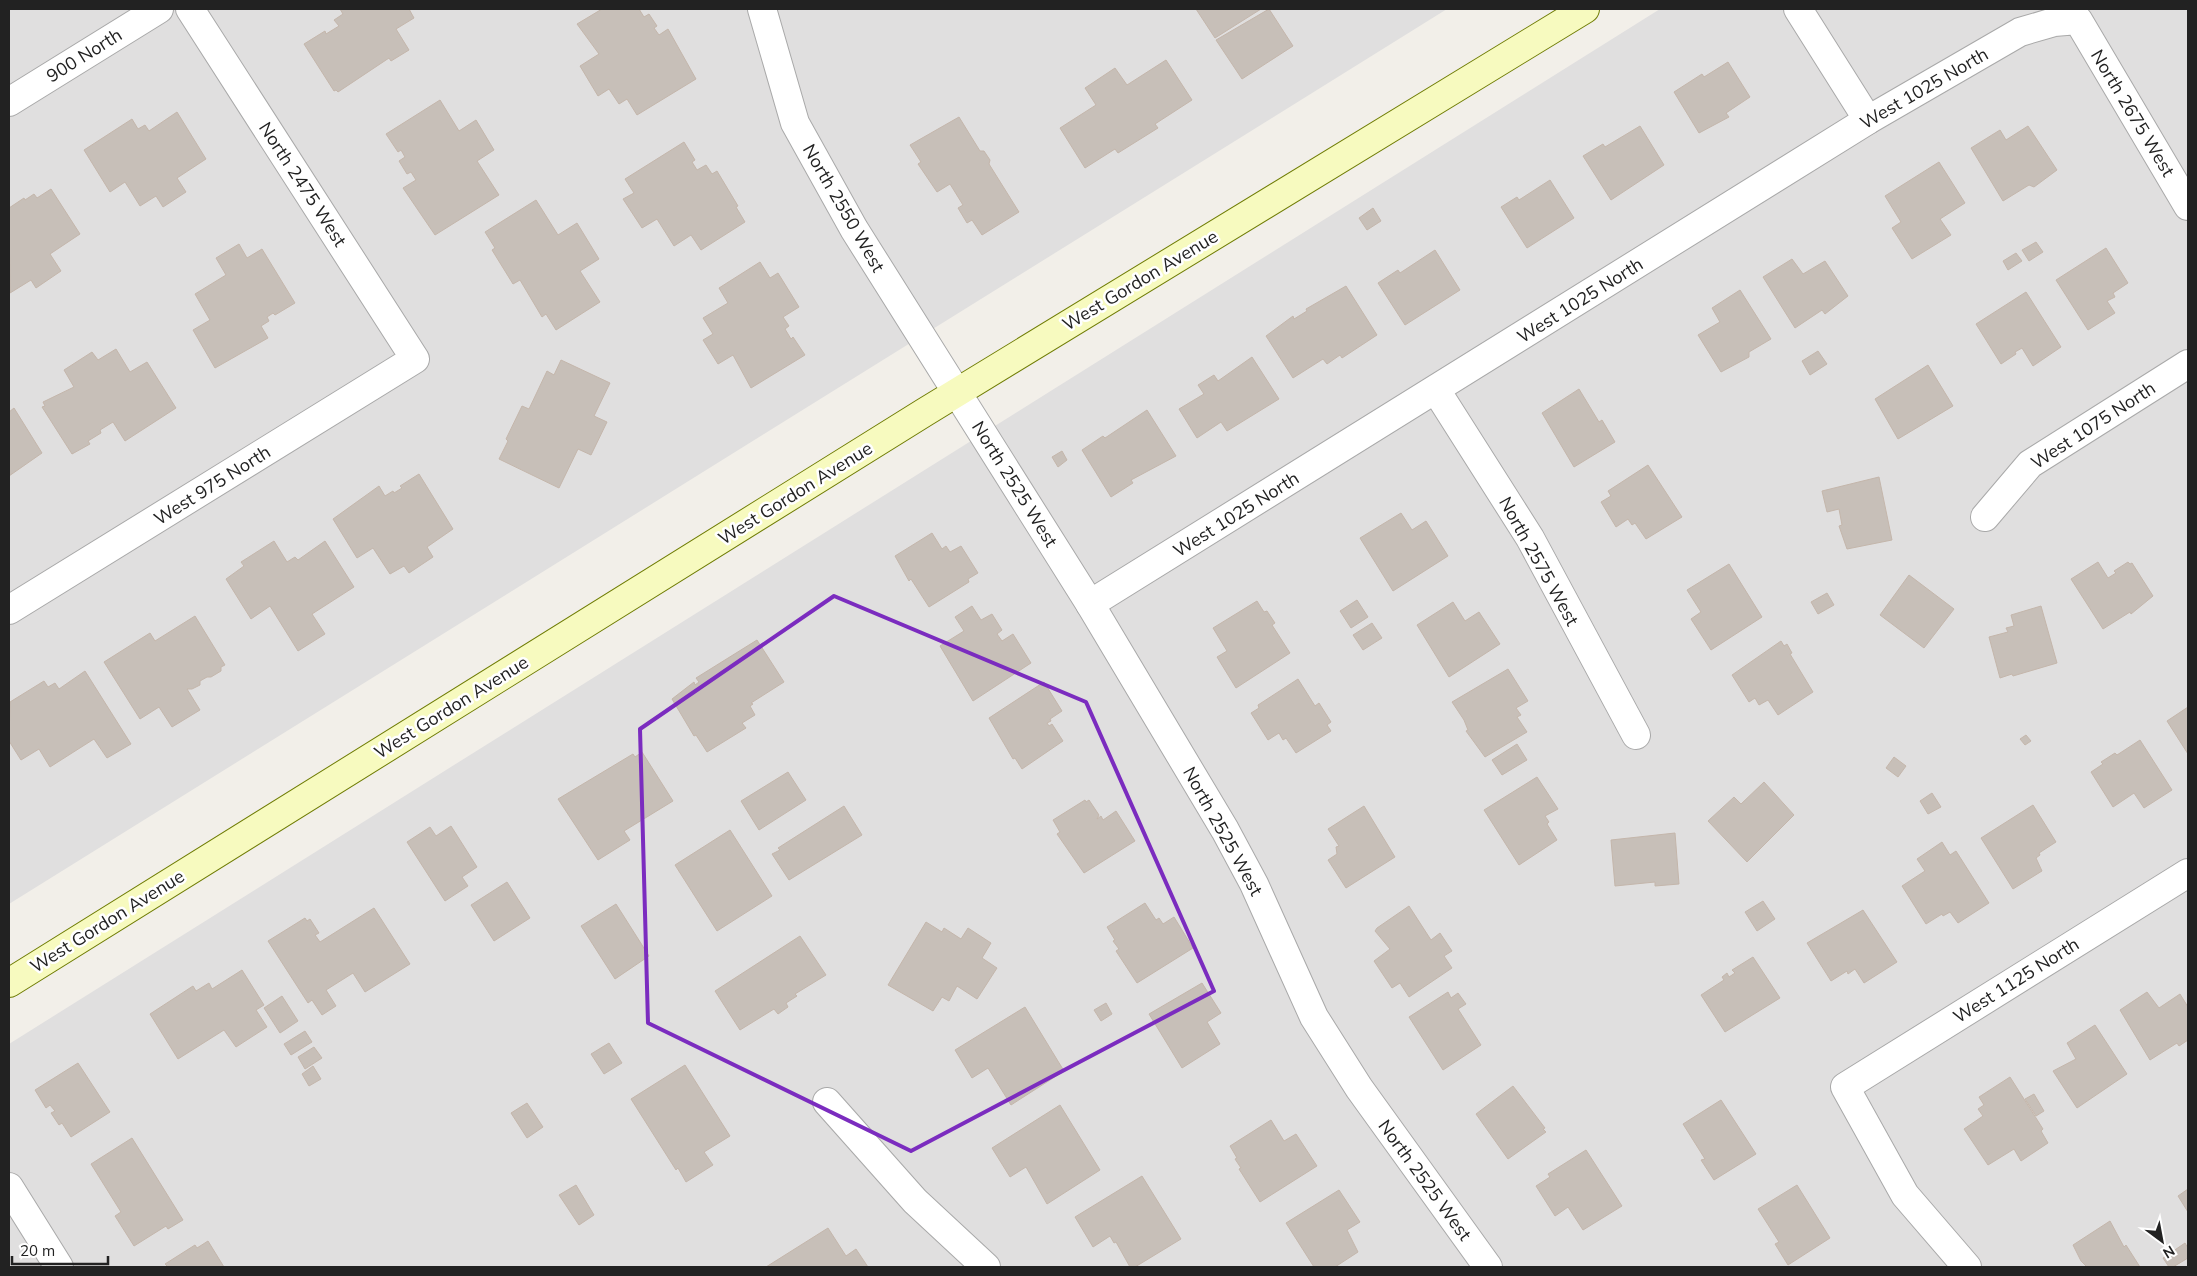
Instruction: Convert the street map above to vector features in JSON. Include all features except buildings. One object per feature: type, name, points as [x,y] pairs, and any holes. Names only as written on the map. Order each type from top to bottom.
[{"type":"main road","name":"West Gordon Avenue","points":[[9,983],[958,393],[1585,9]]},
{"type":"street","name":"900 North","points":[[9,102],[159,9]]},
{"type":"street","name":"North 2475 West","points":[[190,9],[415,359]]},
{"type":"street","name":"North 2550 West","points":[[762,9],[795,123],[854,230],[958,393]]},
{"type":"street","points":[[1798,9],[1868,120]]},
{"type":"street","name":"West 1025 North","points":[[1090,604],[1868,120],[2020,32],[2054,22],[2078,20]]},
{"type":"street","name":"North 2675 West","points":[[2078,20],[2188,206]]},
{"type":"street","name":"West 975 North","points":[[9,610],[415,359]]},
{"type":"street","name":"West 1075 North","points":[[1985,517],[2030,464],[2188,364]]},
{"type":"street","name":"North 2575 West","points":[[1436,390],[1530,538],[1636,735]]},
{"type":"street","name":"North 2525 West","points":[[958,393],[1090,604],[1229,837],[1254,884],[1314,1017],[1359,1088],[1488,1267]]},
{"type":"street","name":"West 1125 North","points":[[1966,1267],[1906,1195],[1844,1087],[2188,873]]},
{"type":"street","points":[[828,1102],[914,1200],[986,1267]]},
{"type":"street","points":[[9,1187],[59,1267]]},
{"type":"highlighted area","points":[[834,596],[1086,702],[1214,991],[911,1151],[648,1023],[640,729]]},
{"type":"shaded area","points":[[9,9],[1447,9],[9,904]]},
{"type":"shaded area","points":[[1660,9],[2188,9],[2188,1267],[9,1267],[9,1044]]}]
